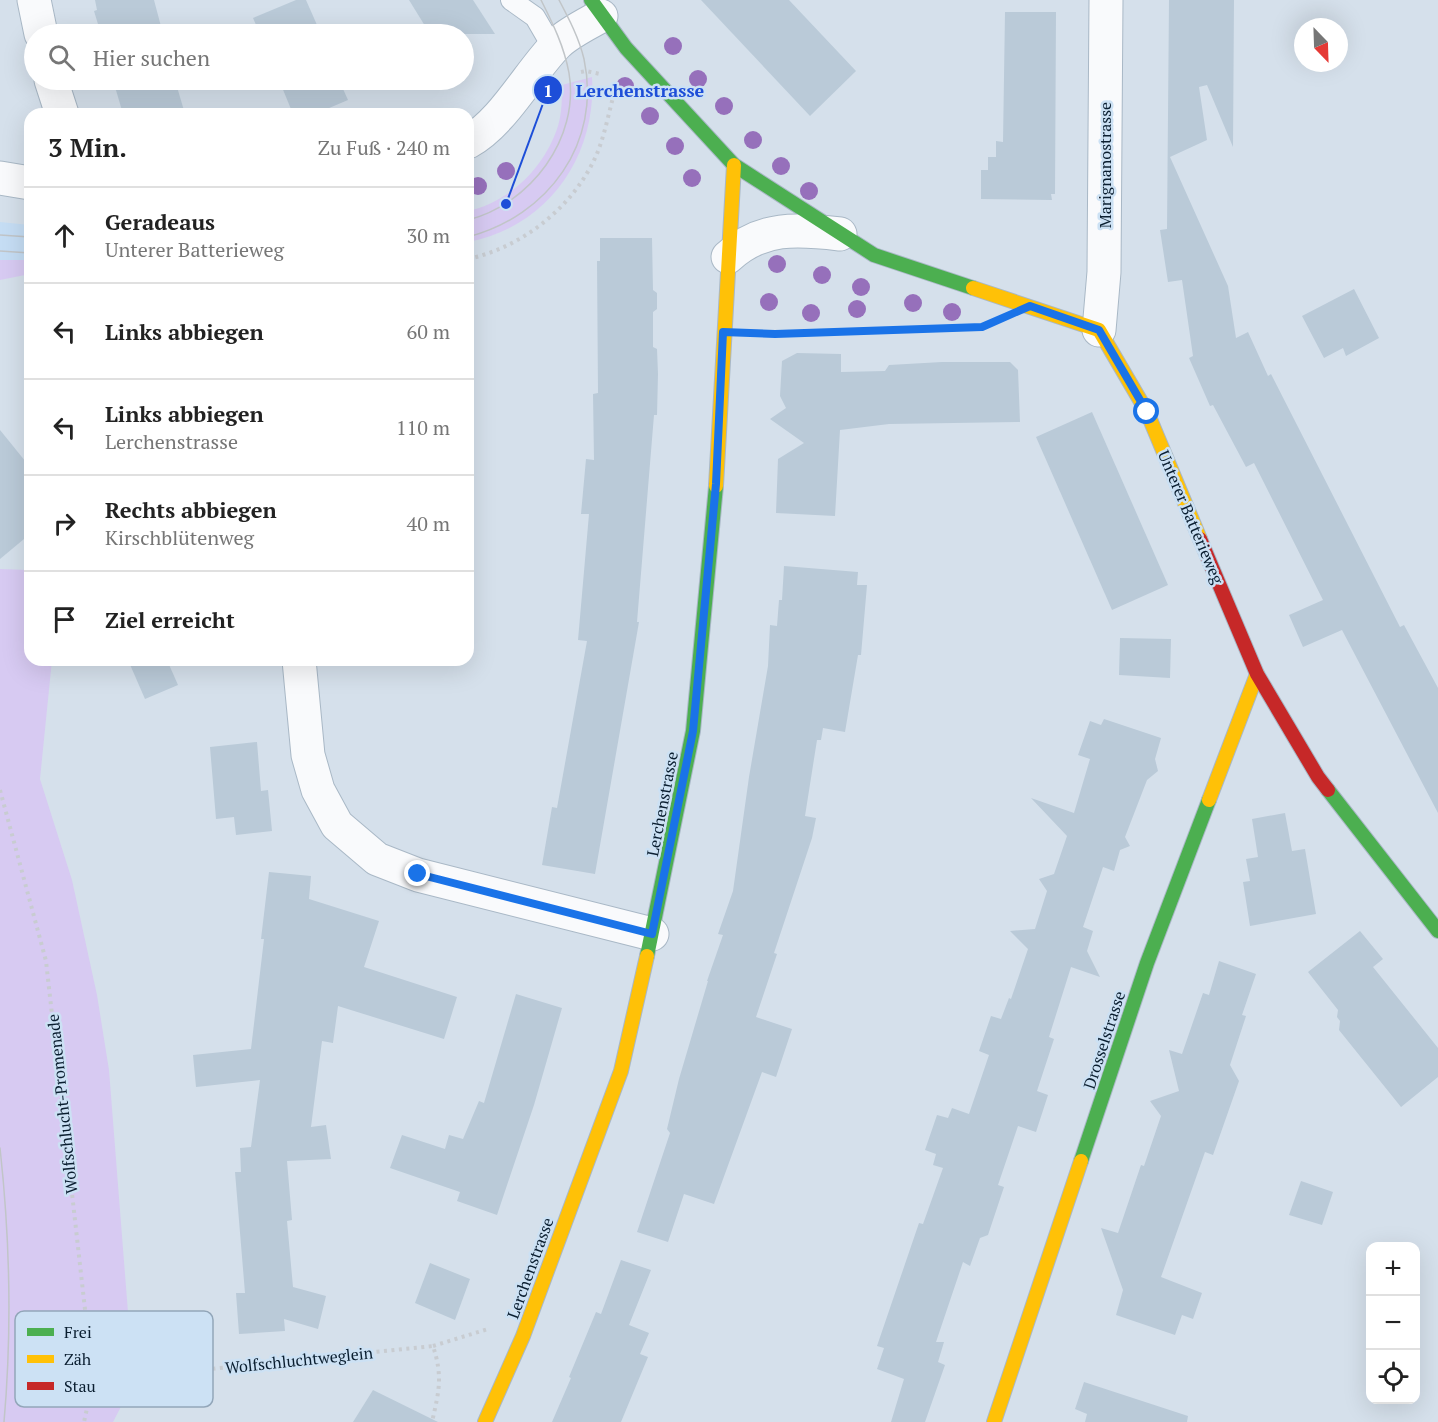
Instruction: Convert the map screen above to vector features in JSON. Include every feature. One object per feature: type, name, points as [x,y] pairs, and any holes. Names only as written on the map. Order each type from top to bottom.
[{"type":"street","points":[[34,0],[39,24]]},
{"type":"street","name":"Marignanostrasse","points":[[1099,330],[1104,272],[1106,0]]},
{"type":"street","points":[[474,137],[496,117],[553,48],[596,8],[626,48],[734,165],[840,234],[874,255],[1099,330]]},
{"type":"street","points":[[54,90],[60,108]]},
{"type":"street","name":"Lerchenstrasse","points":[[485,1422],[523,1336],[621,1071],[652,934],[693,731],[716,484],[734,165]]},
{"type":"street","points":[[0,178],[24,182]]},
{"type":"street","points":[[728,256],[740,245],[753,238],[775,232],[806,230],[840,234]]},
{"type":"street","name":"Unterer Batterieweg","points":[[1099,330],[1147,412],[1257,674],[1318,777],[1438,931]]},
{"type":"street","points":[[300,666],[308,755],[318,790],[337,825],[377,859],[418,874],[652,934]]},
{"type":"street","name":"Drosselstrasse","points":[[994,1422],[1147,963],[1257,674]]},
{"type":"lane","points":[[510,0],[535,17],[553,48]]},
{"type":"path","points":[[474,257],[507,246],[540,226],[577,190],[596,155],[626,48]]},
{"type":"path","points":[[723,332],[775,334],[982,327],[1030,306]]},
{"type":"path","name":"Wolfschlucht-Promenade","points":[[0,790],[46,961],[85,1311]]},
{"type":"path","name":"Wolfschluchtweglein","points":[[213,1369],[434,1346],[496,1326]]},
{"type":"path","points":[[432,1422],[439,1390],[440,1367],[434,1346]]},
{"type":"path","name":"Wolfschlucht-Promenade","points":[[84,1422],[87,1407]]},
{"type":"shaded area","points":[[592,77],[591,106],[586,134],[576,160],[562,184],[544,204],[522,221],[497,234],[474,240],[474,209],[498,200],[512,191],[535,169],[552,141],[562,106],[562,85]]},
{"type":"shaded area","points":[[0,222],[24,224],[24,260],[0,260]]},
{"type":"shaded area","points":[[0,260],[24,260],[24,275],[0,280]]},
{"type":"shaded area","points":[[0,569],[24,570],[24,666],[51,666],[40,779],[72,880],[97,995],[109,1070],[128,1311],[15,1311],[15,1407],[121,1407],[113,1422],[0,1422]]},
{"type":"building","points":[[95,0],[154,0],[160,24],[98,24],[94,11],[97,10]]},
{"type":"building","points":[[296,0],[306,0],[317,24],[256,24],[253,18]]},
{"type":"building","points":[[409,0],[473,0],[495,34],[474,34],[474,24],[424,24]]},
{"type":"building","points":[[701,0],[789,0],[856,71],[810,116]]},
{"type":"building","points":[[1169,0],[1234,0],[1233,147],[1207,85],[1199,87],[1207,140],[1170,157],[1228,286],[1236,338],[1248,332],[1268,376],[1271,374],[1400,627],[1404,625],[1438,688],[1438,813],[1342,630],[1303,647],[1289,615],[1323,600],[1254,463],[1246,467],[1213,405],[1210,406],[1189,358],[1193,356],[1182,280],[1168,282],[1160,230],[1167,229]]},
{"type":"building","points":[[1005,12],[1056,12],[1055,194],[1051,194],[1052,200],[981,199],[981,170],[988,170],[988,157],[996,157],[996,141],[1003,142]]},
{"type":"building","points":[[116,90],[178,90],[183,108],[121,108]]},
{"type":"building","points":[[283,90],[344,90],[348,100],[329,108],[291,108]]},
{"type":"building","points":[[600,238],[652,238],[653,290],[657,293],[657,309],[653,312],[653,347],[657,349],[658,374],[657,415],[654,415],[637,622],[639,622],[595,874],[542,865],[552,807],[557,808],[587,641],[578,640],[589,514],[581,514],[586,459],[594,460],[593,394],[598,393],[597,261],[600,261]]},
{"type":"building","points":[[1354,289],[1379,338],[1346,356],[1343,348],[1324,358],[1302,316]]},
{"type":"building","points":[[797,353],[841,354],[841,372],[885,371],[889,365],[1010,362],[1018,370],[1020,422],[889,424],[840,430],[835,516],[776,513],[778,459],[804,443],[770,419],[786,408],[780,396],[782,361]]},
{"type":"building","points":[[1092,412],[1168,585],[1112,610],[1036,437]]},
{"type":"building","points":[[0,430],[24,460],[24,539],[0,559]]},
{"type":"building","points":[[784,566],[858,572],[857,585],[867,585],[861,655],[858,655],[845,732],[823,728],[821,740],[817,740],[805,816],[816,818],[812,838],[774,953],[777,954],[756,1017],[792,1029],[776,1077],[762,1072],[714,1204],[684,1194],[668,1242],[637,1232],[670,1133],[667,1129],[679,1079],[707,981],[723,935],[718,934],[733,891],[768,666],[770,625],[777,626],[779,600],[782,600]]},
{"type":"building","points":[[1120,638],[1171,639],[1170,678],[1119,675]]},
{"type":"building","points":[[131,666],[170,666],[178,685],[145,699]]},
{"type":"building","points":[[1104,719],[1161,738],[1155,759],[1158,771],[1147,780],[1125,837],[1130,846],[1120,850],[1114,871],[1103,867],[1083,927],[1093,931],[1087,951],[1100,977],[1071,967],[1049,1037],[1054,1039],[1037,1091],[1048,1095],[1036,1132],[1018,1126],[998,1185],[1004,1187],[988,1235],[980,1238],[970,1266],[963,1262],[936,1342],[944,1342],[938,1362],[945,1365],[925,1422],[891,1422],[904,1379],[877,1369],[884,1348],[877,1346],[919,1223],[923,1224],[943,1168],[933,1165],[936,1154],[925,1150],[937,1115],[948,1118],[952,1108],[969,1114],[989,1055],[979,1051],[991,1016],[1001,1019],[1009,998],[1011,999],[1028,949],[1010,931],[1035,929],[1047,891],[1039,879],[1054,874],[1067,836],[1031,798],[1074,813],[1090,759],[1078,755],[1090,721],[1101,725]]},
{"type":"building","points":[[257,742],[261,791],[268,790],[272,831],[236,835],[234,817],[216,819],[210,747]]},
{"type":"building","points":[[1285,813],[1292,851],[1305,849],[1316,914],[1250,926],[1243,882],[1250,881],[1246,859],[1258,857],[1252,819]]},
{"type":"building","points":[[269,872],[311,876],[309,899],[379,921],[364,967],[457,997],[444,1039],[338,1006],[333,1043],[322,1041],[311,1127],[326,1125],[331,1159],[287,1161],[292,1220],[287,1221],[293,1287],[326,1296],[318,1329],[284,1319],[285,1331],[239,1334],[236,1293],[245,1293],[235,1172],[241,1172],[240,1148],[251,1147],[260,1080],[196,1087],[193,1055],[251,1049],[264,939],[261,939]]},
{"type":"building","points":[[1360,931],[1383,959],[1373,967],[1438,1048],[1438,1077],[1401,1107],[1339,1030],[1338,1010],[1308,972]]},
{"type":"building","points":[[1219,961],[1256,974],[1242,1015],[1246,1016],[1230,1065],[1239,1081],[1213,1155],[1205,1152],[1161,1277],[1202,1293],[1193,1319],[1182,1315],[1175,1335],[1116,1315],[1123,1290],[1101,1228],[1118,1233],[1141,1165],[1144,1166],[1161,1116],[1150,1101],[1179,1091],[1169,1050],[1182,1054],[1203,993],[1209,995]]},
{"type":"building","points":[[516,994],[562,1008],[534,1105],[497,1215],[457,1201],[460,1192],[390,1168],[402,1135],[445,1149],[449,1135],[463,1139],[479,1101],[484,1103]]},
{"type":"building","points":[[1301,1181],[1333,1192],[1322,1225],[1289,1215]]},
{"type":"building","points":[[621,1260],[651,1270],[629,1325],[649,1333],[640,1354],[648,1357],[621,1422],[552,1422],[596,1312],[601,1314]]},
{"type":"building","points":[[430,1263],[470,1279],[455,1320],[415,1303]]},
{"type":"building","points":[[1084,1382],[1188,1416],[1187,1422],[1085,1422],[1087,1414],[1075,1409]]},
{"type":"building","points":[[373,1390],[438,1422],[353,1422]]},
{"type":"tram line","points":[[474,218],[491,212],[511,200],[530,184],[546,165],[567,122],[570,98],[567,63],[541,0]]},
{"type":"tram line","points":[[474,235],[497,227],[522,212],[545,194],[563,172],[576,147],[585,119],[587,90],[584,59],[577,36],[559,0]]},
{"type":"tram line","points":[[0,235],[24,237]]},
{"type":"tram line","points":[[0,251],[24,253]]},
{"type":"tram line","points":[[0,1148],[9,1285],[4,1422]]},
{"type":"traffic: fast","points":[[591,0],[626,48],[734,165],[874,255],[973,288]]},
{"type":"traffic: fast","points":[[647,956],[693,731],[716,486]]},
{"type":"traffic: fast","points":[[1328,790],[1438,931]]},
{"type":"traffic: fast","points":[[1081,1161],[1147,963],[1209,800]]},
{"type":"traffic: slow","points":[[716,486],[734,165]]},
{"type":"traffic: slow","points":[[973,288],[1099,330],[1147,412],[1200,539]]},
{"type":"traffic: slow","points":[[1209,800],[1257,674]]},
{"type":"traffic: slow","points":[[485,1422],[523,1336],[621,1071],[647,956]]},
{"type":"traffic: slow","points":[[994,1422],[1081,1161]]},
{"type":"traffic: jam","points":[[1200,539],[1257,674],[1328,790]]},
{"type":"place","name":"Lerchenstrasse","points":[[506,204]]},
{"type":"route","points":[[418,874],[652,934],[693,731],[716,484],[723,332],[775,334],[982,327],[1030,306],[1099,330],[1147,412]]}]
